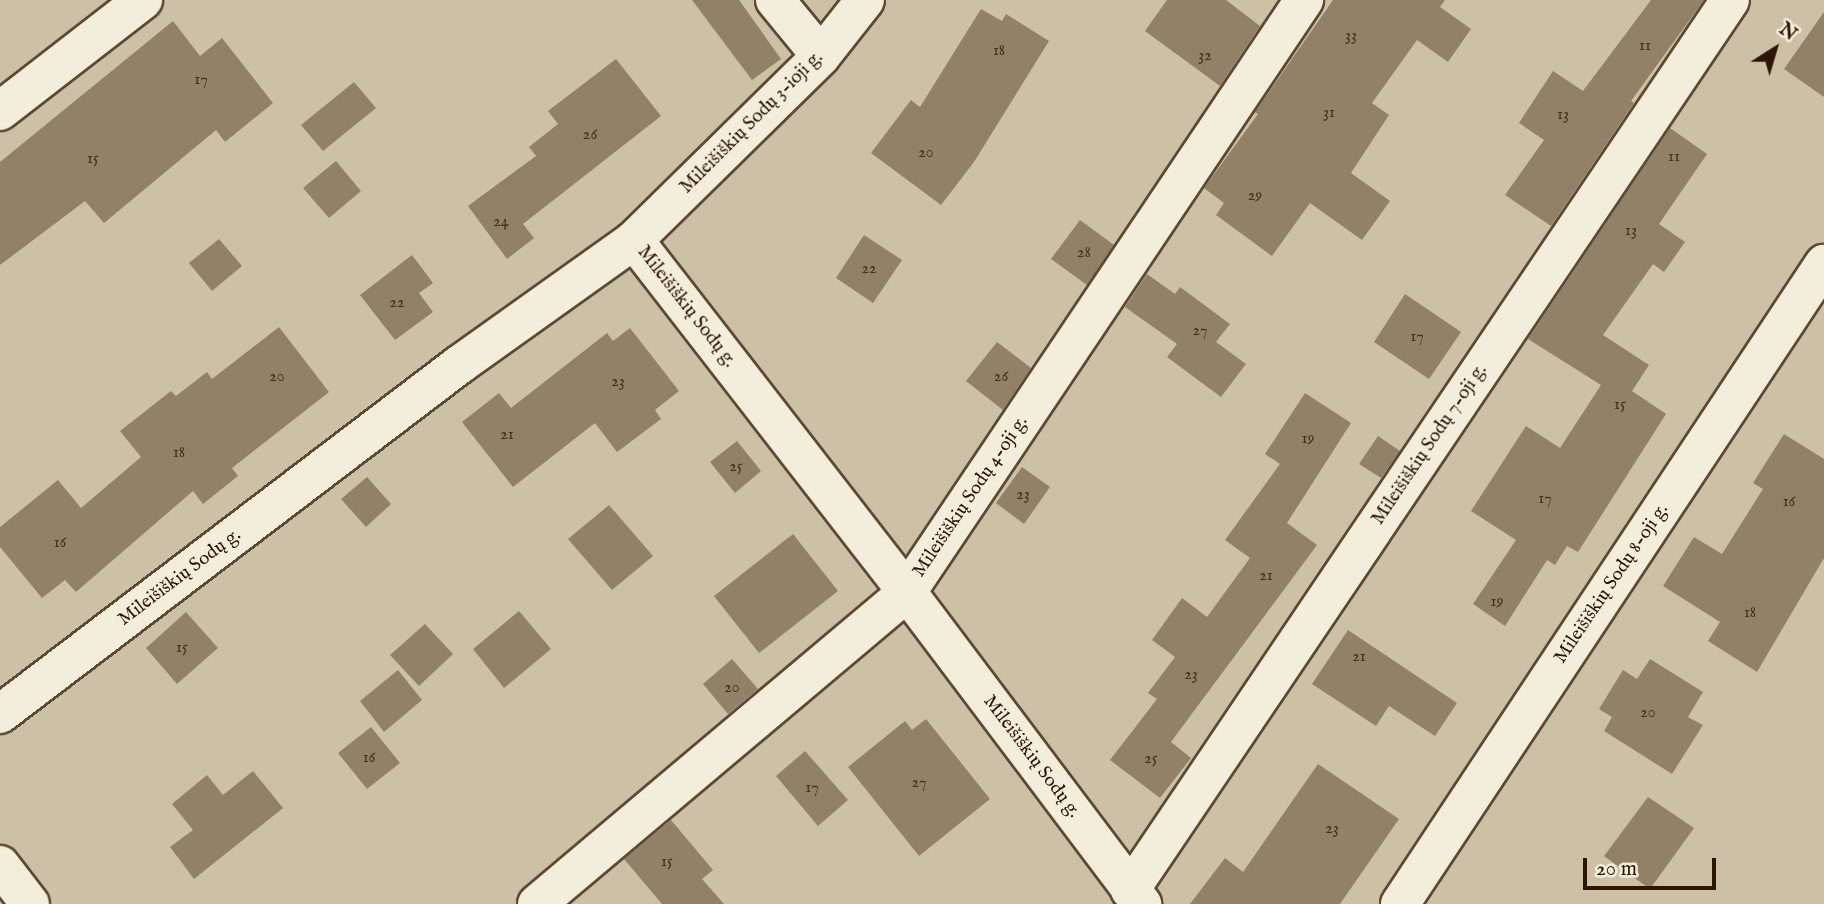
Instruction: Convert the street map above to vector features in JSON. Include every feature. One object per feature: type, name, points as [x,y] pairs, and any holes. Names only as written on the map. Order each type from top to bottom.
[{"type":"street","points":[[0,111],[143,0]]},
{"type":"street","points":[[775,0],[821,56]]},
{"type":"street","name":"Mileišiškių Sodų 3-ioji g.","points":[[634,240],[821,56],[865,0]]},
{"type":"street","name":"Mileišiškių Sodų 4-oji g.","points":[[537,904],[907,592],[1304,0]]},
{"type":"street","name":"Mileišiškių Sodų 7-oji g.","points":[[1136,897],[1730,0]]},
{"type":"street","name":"Mileišiškių Sodų g.","points":[[0,714],[459,365],[634,240],[907,592],[1136,897]]},
{"type":"street","name":"Mileišiškių Sodų 8-oji g.","points":[[1400,904],[1824,264]]},
{"type":"street","points":[[0,865],[30,904]]},
{"type":"shaded area","points":[[0,0],[1824,0],[1824,904],[0,904]]},
{"type":"building","points":[[692,0],[739,0],[781,59],[752,80]]},
{"type":"building","points":[[1167,0],[1226,0],[1260,26],[1220,86],[1145,31]]},
{"type":"building","points":[[1333,0],[1445,0],[1440,7],[1471,29],[1448,62],[1417,40],[1372,103],[1389,115],[1351,173],[1390,201],[1362,240],[1310,203],[1272,256],[1216,215],[1224,203],[1204,188],[1258,114],[1255,112]]},
{"type":"building","points":[[1651,0],[1704,0],[1631,101],[1634,103],[1551,226],[1505,195],[1544,140],[1519,123],[1553,71],[1583,91]]},
{"type":"building","points":[[981,9],[1002,21],[1006,14],[1049,41],[974,162],[941,205],[871,153],[911,100],[920,107]]},
{"type":"building","points":[[1824,12],[1824,97],[1784,69]]},
{"type":"building","points":[[173,21],[200,56],[222,38],[273,103],[225,142],[216,130],[104,223],[85,201],[0,265],[0,162]]},
{"type":"building","points":[[616,59],[661,116],[523,224],[534,238],[507,259],[468,206],[536,156],[529,147],[558,124],[548,111]]},
{"type":"building","points":[[354,82],[376,108],[323,151],[301,125]]},
{"type":"building","points":[[1670,128],[1707,154],[1659,224],[1685,242],[1664,272],[1653,264],[1603,335],[1649,365],[1632,391],[1666,414],[1578,552],[1567,546],[1555,565],[1547,560],[1505,626],[1473,604],[1516,540],[1471,511],[1526,426],[1560,448],[1601,385],[1528,339]]},
{"type":"building","points":[[336,161],[361,191],[329,218],[303,188]]},
{"type":"building","points":[[1080,220],[1114,245],[1087,285],[1051,259]]},
{"type":"building","points":[[864,235],[902,260],[873,303],[836,278]]},
{"type":"building","points":[[219,239],[242,266],[212,291],[189,263]]},
{"type":"building","points":[[412,255],[433,283],[419,293],[433,312],[395,340],[360,295]]},
{"type":"building","points":[[1147,274],[1175,294],[1180,287],[1230,324],[1216,342],[1246,364],[1221,397],[1167,357],[1177,344],[1125,307]]},
{"type":"building","points":[[1405,294],[1461,332],[1429,379],[1374,342]]},
{"type":"building","points":[[279,327],[329,392],[232,468],[238,476],[203,504],[193,491],[76,592],[65,580],[42,598],[0,547],[0,527],[58,480],[81,508],[141,457],[120,431],[171,391],[176,396],[207,372],[212,379]]},
{"type":"building","points":[[630,328],[679,391],[655,410],[661,419],[617,452],[595,423],[513,487],[462,422],[499,393],[511,408],[607,333],[613,341]]},
{"type":"building","points":[[997,342],[1031,368],[1003,410],[966,381]]},
{"type":"building","points":[[1305,393],[1351,423],[1287,523],[1317,545],[1171,742],[1191,758],[1160,798],[1110,760],[1157,699],[1148,693],[1175,657],[1152,640],[1182,598],[1207,617],[1250,558],[1225,540],[1280,464],[1265,454]]},
{"type":"building","points":[[1784,434],[1824,459],[1824,558],[1757,672],[1708,641],[1720,622],[1663,586],[1694,537],[1722,554],[1763,489],[1753,483]]},
{"type":"building","points":[[1378,436],[1400,451],[1381,478],[1359,464]]},
{"type":"building","points":[[737,441],[761,471],[735,493],[710,462]]},
{"type":"building","points":[[1022,467],[1050,487],[1024,524],[996,503]]},
{"type":"building","points":[[367,477],[391,504],[366,527],[341,499]]},
{"type":"building","points":[[609,505],[653,556],[612,590],[568,539]]},
{"type":"building","points":[[793,534],[838,591],[759,653],[714,596]]},
{"type":"building","points":[[519,611],[551,649],[504,688],[473,649]]},
{"type":"building","points":[[186,612],[218,648],[177,684],[146,648]]},
{"type":"building","points":[[425,624],[453,654],[419,686],[390,655]]},
{"type":"building","points":[[1348,630],[1457,703],[1435,736],[1389,706],[1376,726],[1312,684]]},
{"type":"building","points":[[732,659],[758,689],[728,714],[703,684]]},
{"type":"building","points":[[1650,659],[1703,692],[1688,717],[1703,725],[1672,774],[1604,731],[1612,717],[1599,709],[1623,670],[1637,679]]},
{"type":"building","points":[[398,670],[422,700],[384,732],[360,701]]},
{"type":"building","points":[[926,719],[990,799],[919,856],[848,767],[905,721],[912,730]]},
{"type":"building","points":[[371,727],[400,763],[367,789],[338,753]]},
{"type":"building","points":[[805,751],[848,800],[818,826],[776,776]]},
{"type":"building","points":[[1318,764],[1399,819],[1340,904],[1190,904],[1225,858],[1243,872]]},
{"type":"building","points":[[253,771],[283,808],[194,879],[170,847],[193,830],[172,804],[207,775],[223,795]]},
{"type":"building","points":[[1648,797],[1694,828],[1650,889],[1604,856]]},
{"type":"building","points":[[671,820],[713,870],[702,879],[724,904],[662,904],[624,859]]}]
